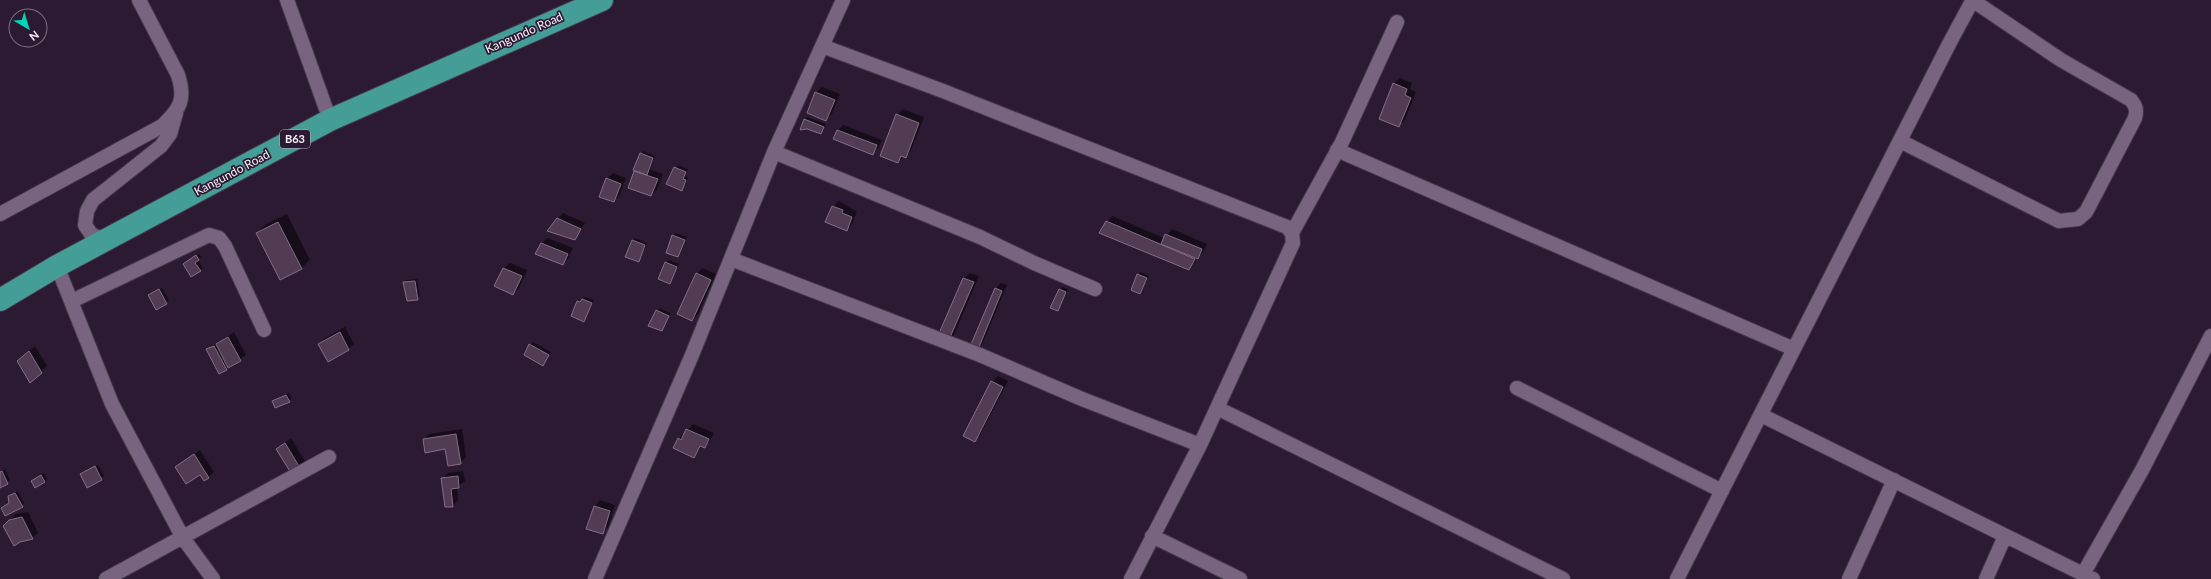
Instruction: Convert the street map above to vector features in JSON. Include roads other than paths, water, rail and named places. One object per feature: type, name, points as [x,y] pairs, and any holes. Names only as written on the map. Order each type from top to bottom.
[{"type":"highway","name":"Kangundo Road","points":[[0,300],[57,266],[330,120],[602,0]]},
{"type":"street","points":[[105,241],[91,234],[85,225],[87,211],[93,200],[161,146],[170,134],[181,101],[182,89],[180,82],[139,0]]},
{"type":"street","points":[[287,0],[330,120]]},
{"type":"street","points":[[595,579],[692,354],[774,152],[843,0]]},
{"type":"street","points":[[1677,579],[1900,141],[1973,2],[2061,60],[2131,100],[2135,105],[2136,111],[2135,118],[2086,212],[2078,219],[2059,221],[1900,141]]},
{"type":"street","points":[[1292,233],[1337,150],[1397,22]]},
{"type":"street","points":[[822,46],[943,91],[1287,227],[1292,233],[1293,243],[1200,445],[1152,536],[1132,579]]},
{"type":"street","points":[[0,214],[162,126],[176,113]]},
{"type":"street","points":[[1337,150],[1794,349]]},
{"type":"street","points":[[774,152],[980,237],[1034,263],[1095,289]]},
{"type":"street","points":[[72,301],[209,235],[219,238],[225,246],[264,330]]},
{"type":"street","points":[[731,259],[980,356],[1082,399],[1200,445]]},
{"type":"street","points":[[57,266],[112,404],[183,538],[213,579]]},
{"type":"street","points":[[1761,415],[2088,577],[2211,336]]},
{"type":"street","points":[[1517,388],[1722,491]]},
{"type":"street","points":[[1216,408],[1563,579]]},
{"type":"street","points":[[106,579],[329,457]]},
{"type":"street","points":[[1849,579],[1894,480]]},
{"type":"street","points":[[1152,536],[1240,579]]},
{"type":"street","points":[[1986,579],[2005,536]]}]
